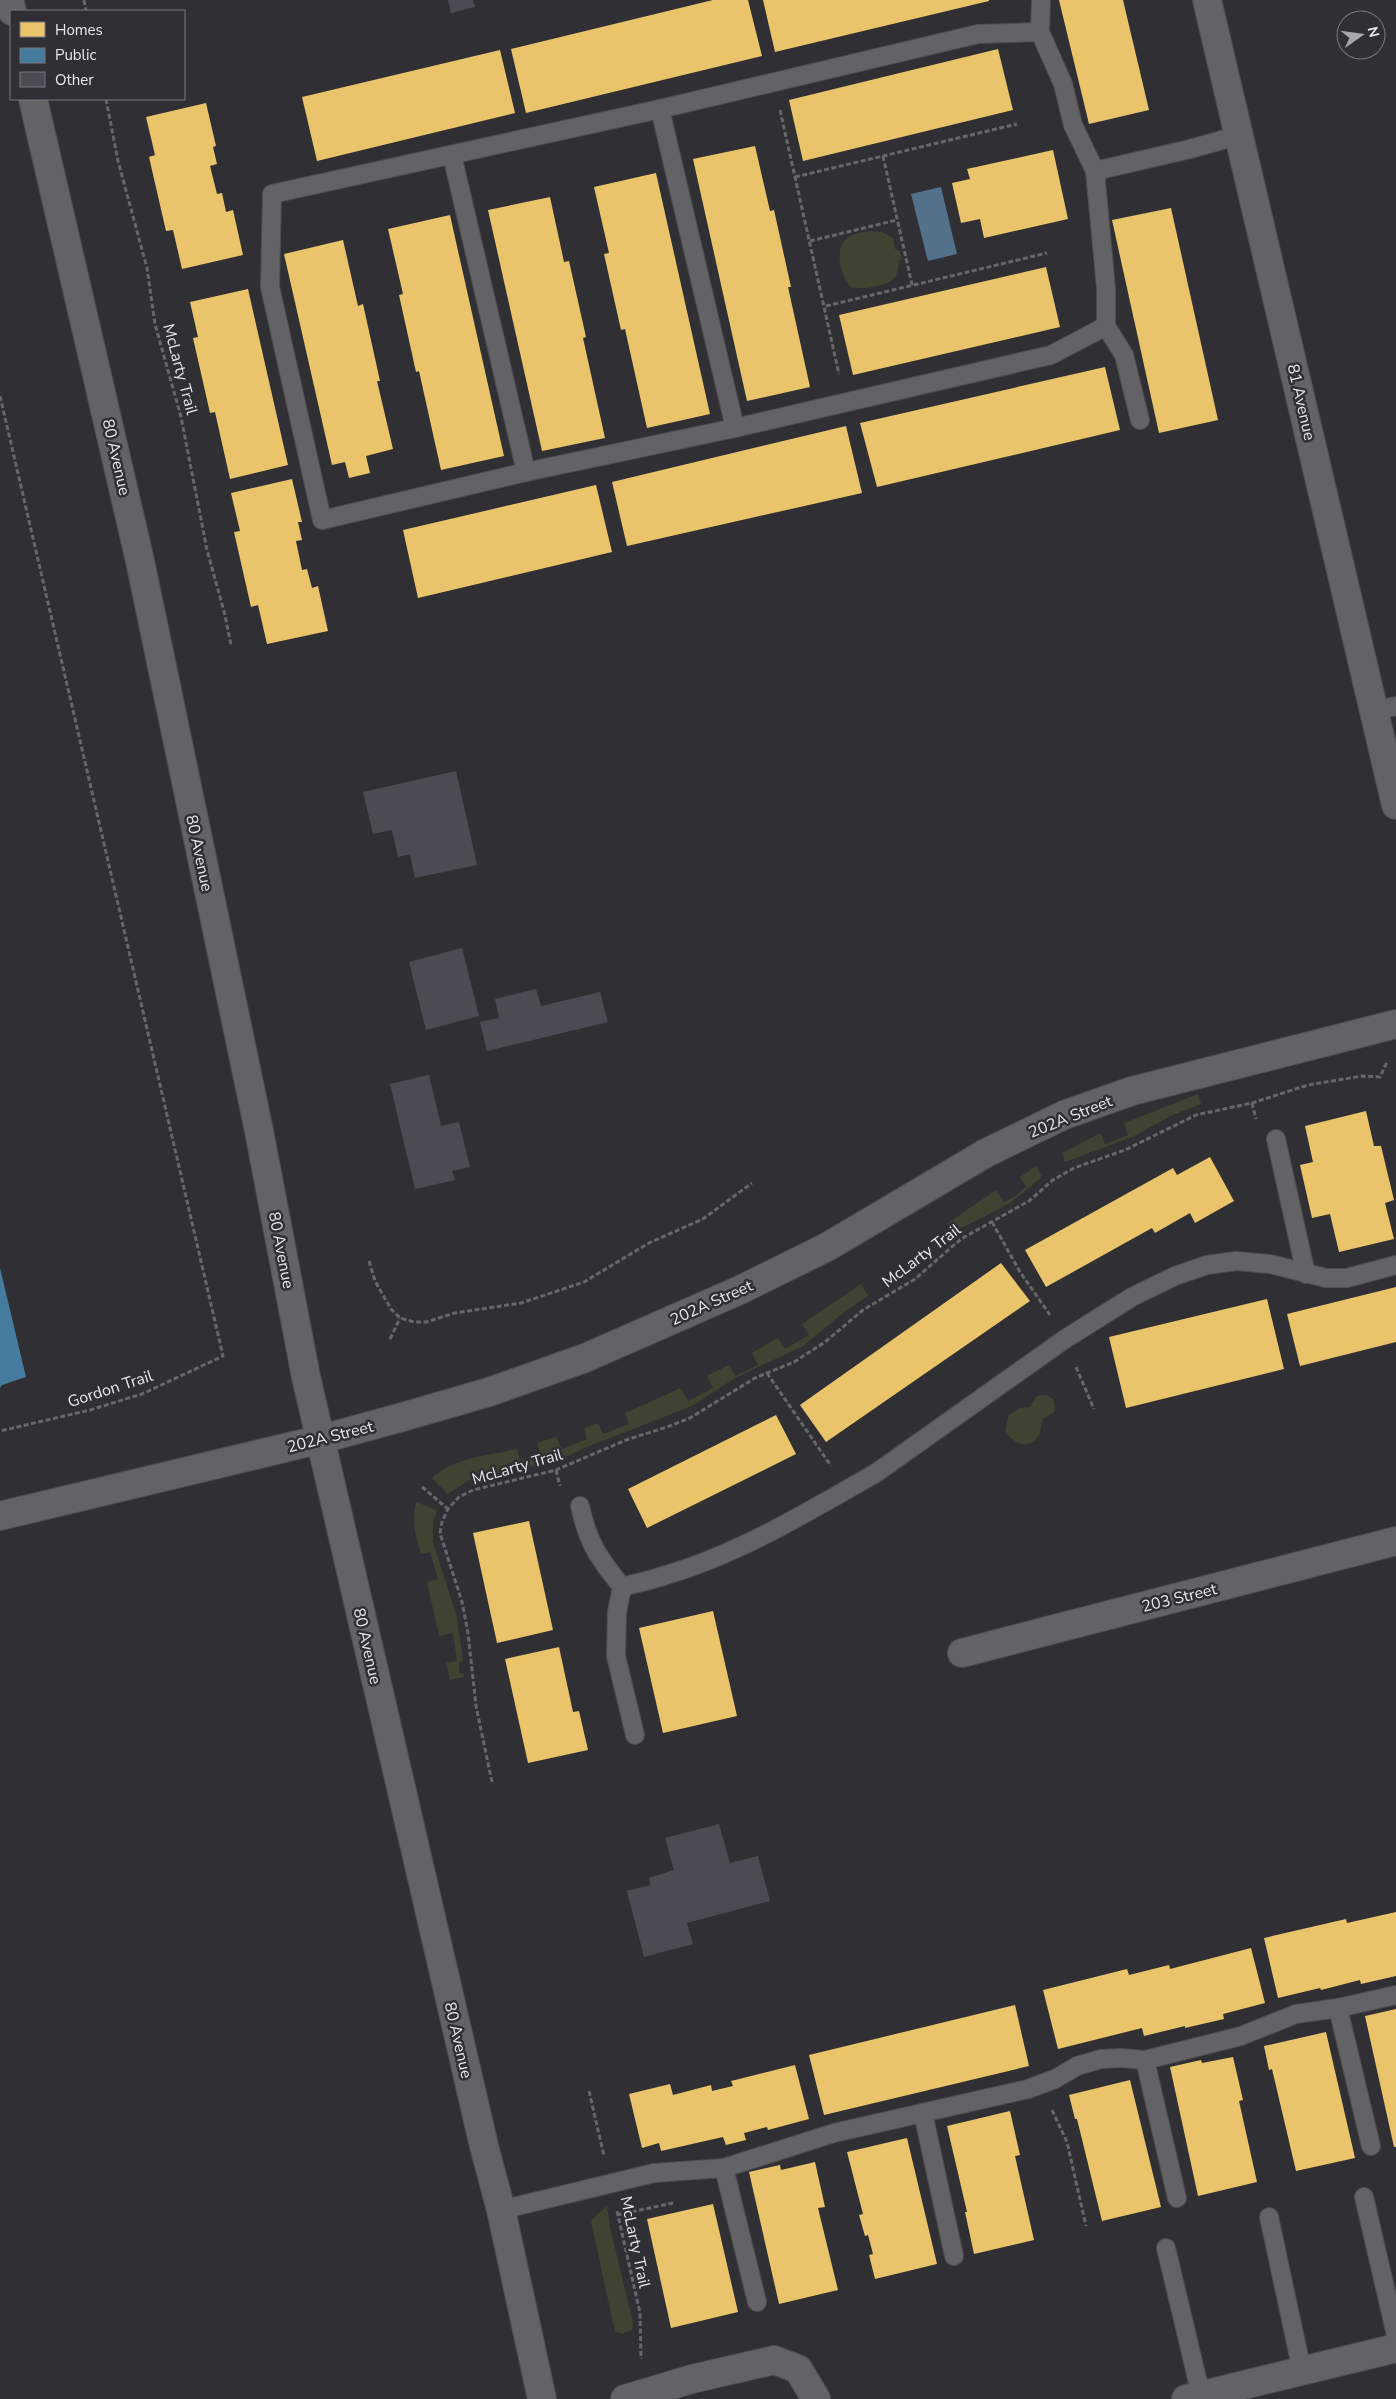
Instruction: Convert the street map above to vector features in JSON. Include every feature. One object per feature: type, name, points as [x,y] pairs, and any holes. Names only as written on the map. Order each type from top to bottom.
[{"type":"main road","name":"81 Avenue","points":[[1207,0],[1385,709],[1396,805]]},
{"type":"main road","name":"80 Avenue","points":[[33,100],[140,561],[259,1130],[306,1377],[501,2210],[542,2399]]},
{"type":"main road","name":"202A Street","points":[[0,1516],[322,1439],[489,1392],[585,1358],[740,1290],[826,1247],[986,1153],[1064,1115],[1141,1088],[1396,1024]]},
{"type":"main road","name":"203 Street","points":[[962,1653],[1396,1541]]},
{"type":"main road","points":[[1194,2397],[1396,2348]]},
{"type":"main road","points":[[635,2396],[692,2379],[774,2360],[798,2369],[816,2399]]},
{"type":"lane","points":[[1041,0],[1040,32],[1062,84],[1073,125],[1095,171],[1106,288],[1106,326],[1124,355],[1140,420]]},
{"type":"lane","points":[[1040,32],[978,34],[660,109],[272,194],[270,287],[322,520],[526,472],[735,428],[1052,355],[1106,326]]},
{"type":"lane","points":[[660,109],[735,428]]},
{"type":"lane","points":[[1095,171],[1190,149],[1240,135]]},
{"type":"lane","points":[[452,155],[526,472]]},
{"type":"lane","points":[[1276,1139],[1306,1274]]},
{"type":"lane","points":[[622,1587],[668,1575],[725,1552],[794,1519],[847,1490],[876,1473],[1065,1339],[1132,1297],[1175,1276],[1207,1265],[1236,1261],[1270,1264],[1326,1278],[1347,1278],[1396,1265]]},
{"type":"lane","points":[[580,1506],[585,1530],[593,1549],[622,1587],[617,1612],[616,1656],[635,1735]]},
{"type":"lane","points":[[501,2210],[610,2182],[654,2173],[724,2168],[834,2133],[1028,2089],[1077,2066],[1101,2059],[1145,2060],[1241,2036],[1296,2014],[1338,2008],[1396,1995]]},
{"type":"lane","points":[[1338,2008],[1371,2146]]},
{"type":"lane","points":[[1145,2060],[1177,2198]]},
{"type":"lane","points":[[923,2113],[954,2256]]},
{"type":"lane","points":[[724,2168],[757,2302]]},
{"type":"lane","points":[[1364,2198],[1396,2335]]},
{"type":"lane","points":[[1268,2218],[1302,2371]]},
{"type":"lane","points":[[1166,2248],[1194,2397]]},
{"type":"path","points":[[773,81],[847,401]]},
{"type":"path","name":"McLarty Trail","points":[[106,100],[118,161],[147,268],[155,324],[181,417],[207,550],[225,615],[230,645]]},
{"type":"path","points":[[795,177],[1017,124]]},
{"type":"path","points":[[883,156],[912,285]]},
{"type":"path","points":[[810,241],[897,220]]},
{"type":"path","points":[[826,306],[1047,253]]},
{"type":"path","name":"Gordon Trail","points":[[0,396],[223,1356],[142,1394],[90,1410],[0,1431]]},
{"type":"path","name":"McLarty Trail","points":[[448,1509],[459,1497],[473,1490],[562,1468],[626,1440],[690,1418],[736,1389],[794,1362],[812,1351],[863,1310],[900,1290],[915,1279],[961,1239],[1029,1201],[1053,1180],[1074,1168],[1124,1150],[1196,1115],[1252,1103],[1308,1084],[1362,1076],[1380,1077],[1388,1062]]},
{"type":"path","points":[[369,1261],[375,1282],[391,1309],[400,1318],[414,1322],[426,1322],[455,1313],[521,1303],[584,1282],[609,1269],[649,1242],[703,1219],[752,1183]]},
{"type":"path","points":[[992,1222],[1020,1272],[1051,1317]]},
{"type":"path","points":[[390,1339],[400,1318]]},
{"type":"path","points":[[1074,1361],[1078,1376],[1094,1409]]},
{"type":"path","points":[[767,1373],[847,1490]]},
{"type":"path","points":[[422,1487],[448,1509],[442,1522],[440,1533],[455,1577],[468,1633],[476,1706],[492,1782]]},
{"type":"path","points":[[1046,2082],[1054,2117],[1067,2142],[1086,2226]]},
{"type":"path","name":"McLarty Trail","points":[[588,2092],[640,2312],[641,2324],[635,2396]]},
{"type":"green space","points":[[872,231],[882,232],[893,238],[895,249],[900,251],[902,259],[899,261],[897,274],[891,280],[880,285],[868,288],[851,287],[841,269],[841,247],[849,237]]},
{"type":"green space","points":[[1198,1094],[1201,1104],[1173,1115],[1132,1137],[1065,1162],[1062,1153],[1101,1133],[1105,1144],[1128,1135],[1124,1123]]},
{"type":"green space","points":[[1036,1166],[1042,1177],[1010,1203],[954,1232],[948,1223],[996,1190],[1004,1202],[1016,1196],[1026,1186],[1020,1177]]},
{"type":"green space","points":[[861,1284],[868,1296],[844,1312],[803,1346],[735,1378],[692,1406],[584,1448],[560,1460],[557,1455],[548,1458],[548,1463],[471,1479],[448,1494],[432,1478],[450,1466],[483,1456],[517,1449],[520,1460],[541,1455],[537,1443],[556,1437],[562,1449],[587,1439],[584,1428],[598,1423],[603,1434],[629,1424],[625,1413],[681,1388],[688,1401],[713,1388],[707,1376],[729,1365],[735,1376],[758,1365],[752,1353],[778,1338],[785,1349],[809,1335],[802,1324]]},
{"type":"green space","points":[[1037,1396],[1049,1396],[1053,1400],[1055,1405],[1054,1412],[1043,1419],[1039,1434],[1033,1442],[1024,1444],[1015,1441],[1005,1430],[1009,1415],[1020,1408],[1030,1407]]},
{"type":"green space","points":[[416,1502],[437,1510],[433,1523],[433,1542],[457,1618],[463,1661],[459,1662],[459,1673],[463,1673],[464,1677],[450,1680],[446,1663],[457,1661],[453,1633],[439,1636],[427,1582],[438,1579],[430,1552],[421,1554],[419,1547],[414,1522]]},
{"type":"green space","points":[[607,2206],[610,2227],[633,2323],[632,2330],[622,2334],[615,2332],[591,2221]]},
{"type":"water","points":[[941,187],[957,254],[928,261],[911,194]]},
{"type":"building: Homes","points":[[713,0],[748,0],[762,56],[526,113],[511,49]]},
{"type":"building: Homes","points":[[763,0],[989,0],[989,1],[775,52]]},
{"type":"building: Homes","points":[[1059,0],[1123,0],[1149,110],[1089,124]]},
{"type":"building: Homes","points":[[998,49],[1013,110],[803,161],[789,100]]},
{"type":"building: Homes","points":[[500,50],[515,113],[317,161],[302,97]]},
{"type":"building: Homes","points":[[206,103],[216,146],[213,147],[217,164],[210,166],[217,194],[222,193],[226,212],[233,210],[243,255],[182,269],[173,230],[166,231],[149,157],[155,155],[146,117]]},
{"type":"building: Homes","points":[[755,146],[770,211],[774,210],[791,287],[788,287],[810,387],[747,401],[693,159]]},
{"type":"building: Homes","points":[[1053,150],[1068,219],[984,238],[980,219],[961,223],[952,183],[970,179],[967,169]]},
{"type":"building: Homes","points":[[656,173],[710,414],[647,428],[625,329],[621,330],[604,254],[609,253],[594,187]]},
{"type":"building: Homes","points":[[550,197],[564,262],[569,261],[586,337],[583,338],[605,438],[542,451],[488,210]]},
{"type":"building: Homes","points":[[1171,208],[1218,420],[1159,433],[1112,220]]},
{"type":"building: Homes","points":[[450,215],[504,456],[441,470],[419,371],[416,372],[399,295],[403,294],[388,229]]},
{"type":"building: Homes","points":[[343,240],[358,306],[363,304],[380,381],[377,381],[393,449],[366,456],[370,473],[349,478],[345,462],[332,465],[284,254]]},
{"type":"building: Homes","points":[[1046,267],[1060,327],[853,375],[839,315]]},
{"type":"building: Homes","points":[[248,289],[288,465],[230,479],[215,412],[210,413],[193,338],[198,337],[190,302]]},
{"type":"building: Homes","points":[[1105,367],[1120,430],[877,487],[860,423]]},
{"type":"building: Homes","points":[[846,426],[862,493],[627,546],[612,482]]},
{"type":"building: Homes","points":[[292,479],[302,522],[298,522],[302,540],[296,541],[302,570],[307,569],[312,588],[318,586],[328,631],[267,644],[258,605],[251,607],[234,532],[240,531],[231,493]]},
{"type":"building: Homes","points":[[596,485],[612,552],[418,598],[403,530]]},
{"type":"building: Homes","points":[[1366,1111],[1374,1146],[1381,1146],[1394,1200],[1385,1203],[1394,1239],[1339,1252],[1330,1214],[1312,1218],[1300,1165],[1313,1162],[1305,1126]]},
{"type":"building: Homes","points":[[1210,1157],[1234,1201],[1195,1223],[1190,1213],[1155,1233],[1152,1228],[1046,1287],[1025,1250],[1173,1168],[1177,1175]]},
{"type":"building: Homes","points":[[1001,1263],[1030,1301],[826,1442],[800,1405]]},
{"type":"building: Homes","points":[[1396,1287],[1396,1342],[1300,1366],[1287,1314]]},
{"type":"building: Homes","points":[[1267,1299],[1284,1369],[1126,1408],[1109,1337]]},
{"type":"building: Homes","points":[[776,1415],[796,1454],[647,1528],[628,1489]]},
{"type":"building: Homes","points":[[529,1521],[553,1630],[497,1643],[473,1533]]},
{"type":"building: Homes","points":[[713,1611],[737,1716],[663,1733],[639,1628]]},
{"type":"building: Homes","points":[[559,1647],[573,1712],[579,1711],[588,1750],[528,1763],[505,1659]]},
{"type":"building: Homes","points":[[1396,1912],[1396,1976],[1361,1984],[1360,1980],[1278,1998],[1264,1938],[1346,1919],[1347,1923]]},
{"type":"building: Homes","points":[[1251,1948],[1265,2003],[1223,2014],[1224,2019],[1185,2028],[1185,2026],[1144,2036],[1142,2028],[1058,2049],[1043,1990],[1127,1969],[1129,1975],[1169,1965],[1170,1969]]},
{"type":"building: Homes","points":[[1015,2005],[1029,2066],[824,2115],[809,2055]]},
{"type":"building: Homes","points":[[1396,2009],[1396,2147],[1394,2147],[1365,2016]]},
{"type":"building: Homes","points":[[1326,2032],[1355,2158],[1296,2171],[1272,2069],[1269,2070],[1264,2046]]},
{"type":"building: Homes","points":[[1233,2057],[1243,2100],[1239,2101],[1257,2182],[1198,2196],[1170,2067],[1201,2060],[1202,2063]]},
{"type":"building: Homes","points":[[795,2065],[809,2119],[768,2130],[767,2127],[744,2133],[746,2140],[726,2145],[723,2137],[661,2151],[659,2143],[642,2148],[629,2094],[670,2084],[673,2095],[711,2085],[712,2091],[733,2086],[731,2081]]},
{"type":"building: Homes","points":[[1130,2080],[1161,2207],[1102,2221],[1077,2119],[1075,2119],[1069,2095]]},
{"type":"building: Homes","points":[[1010,2111],[1020,2155],[1015,2156],[1034,2240],[974,2254],[965,2212],[967,2212],[947,2126]]},
{"type":"building: Homes","points":[[907,2138],[937,2264],[875,2279],[869,2255],[873,2254],[868,2235],[865,2236],[859,2215],[863,2214],[847,2152]]},
{"type":"building: Homes","points":[[815,2162],[825,2207],[818,2208],[838,2290],[779,2304],[749,2172],[780,2165],[781,2170]]},
{"type":"building: Homes","points":[[713,2204],[738,2312],[671,2328],[647,2219]]},
{"type":"building: Public","points":[[0,1268],[26,1377],[2,1385],[0,1388]]},
{"type":"building: Other","points":[[448,0],[473,0],[475,7],[451,13]]},
{"type":"building: Other","points":[[456,771],[477,865],[415,878],[410,854],[398,857],[392,830],[373,834],[363,792]]},
{"type":"building: Other","points":[[462,948],[479,1016],[426,1030],[409,962]]},
{"type":"building: Other","points":[[536,989],[541,1006],[600,992],[608,1022],[487,1051],[480,1022],[499,1018],[495,999]]},
{"type":"building: Other","points":[[429,1075],[441,1126],[459,1122],[470,1167],[452,1171],[455,1180],[415,1189],[390,1084]]},
{"type":"building: Other","points":[[719,1824],[730,1863],[758,1856],[770,1901],[687,1923],[693,1944],[644,1957],[627,1891],[651,1885],[649,1878],[674,1870],[665,1838]]}]
